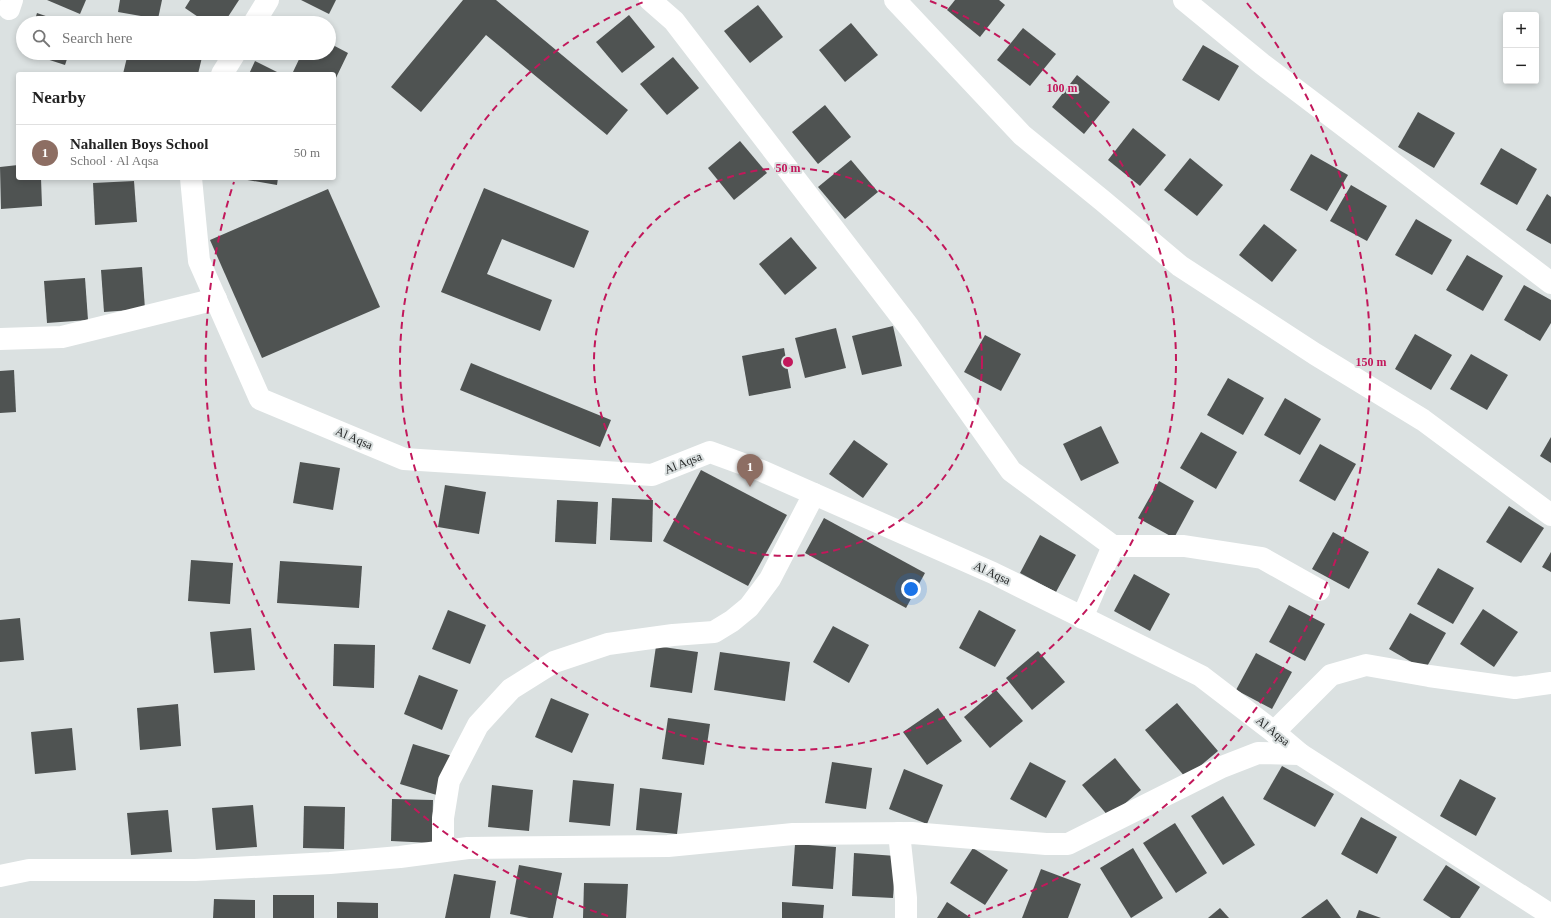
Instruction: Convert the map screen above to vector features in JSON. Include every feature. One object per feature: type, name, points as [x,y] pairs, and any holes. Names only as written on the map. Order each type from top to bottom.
[{"type":"street","points":[[258,16],[268,0]]},
{"type":"street","points":[[650,0],[674,21],[909,327],[1011,471],[1113,546],[1184,546],[1262,558],[1319,590]]},
{"type":"street","points":[[895,0],[1022,135],[1180,266],[1315,354],[1423,420],[1551,515]]},
{"type":"street","points":[[1184,0],[1262,64],[1551,283]]},
{"type":"street","points":[[223,72],[231,60]]},
{"type":"street","name":"Al Aqsa","points":[[191,180],[199,261],[260,399],[404,458],[652,475],[710,452],[762,471],[993,573],[1201,676],[1300,754],[1551,914]]},
{"type":"street","points":[[0,339],[62,337],[216,299]]},
{"type":"street","points":[[443,851],[443,818],[450,781],[478,725],[510,689],[554,662],[608,644],[673,635],[714,632],[732,621],[749,607],[770,579],[814,494]]},
{"type":"street","points":[[1082,618],[1113,546]]},
{"type":"street","points":[[1274,732],[1331,675],[1366,665],[1429,676],[1515,688],[1551,683]]},
{"type":"street","points":[[0,876],[29,870],[195,870],[316,864],[400,857],[468,848],[668,846],[792,834],[912,833],[1046,844],[1068,844],[1222,767],[1258,753],[1300,754]]},
{"type":"street","points":[[899,834],[906,898],[906,918]]},
{"type":"building","points":[[47,0],[86,0],[80,14]]},
{"type":"building","points":[[120,0],[162,0],[159,16],[141,16],[118,12]]},
{"type":"building","points":[[190,0],[239,0],[229,16],[197,16],[185,8]]},
{"type":"building","points":[[301,0],[336,0],[329,14]]},
{"type":"building","points":[[463,0],[496,0],[628,110],[607,135],[486,35],[421,112],[391,87]]},
{"type":"building","points":[[955,0],[999,0],[1005,5],[980,37],[947,10]]},
{"type":"building","points":[[758,5],[783,37],[750,63],[724,31]]},
{"type":"building","points":[[37,13],[46,16],[36,16]]},
{"type":"building","points":[[629,15],[655,47],[622,73],[596,42]]},
{"type":"building","points":[[851,23],[878,55],[845,82],[819,50]]},
{"type":"building","points":[[1023,28],[1056,54],[1030,86],[997,60]]},
{"type":"building","points":[[1203,45],[1239,66],[1219,101],[1182,80]]},
{"type":"building","points":[[336,47],[348,53],[336,78],[336,72],[293,72],[299,60],[336,60]]},
{"type":"building","points":[[673,57],[699,88],[667,115],[640,84]]},
{"type":"building","points":[[50,60],[67,60],[65,65]]},
{"type":"building","points":[[126,60],[201,60],[198,72],[123,72]]},
{"type":"building","points":[[255,61],[277,72],[250,72]]},
{"type":"building","points":[[1077,75],[1110,102],[1084,134],[1052,107]]},
{"type":"building","points":[[825,105],[851,137],[818,164],[792,132]]},
{"type":"building","points":[[1418,112],[1455,133],[1434,168],[1398,147]]},
{"type":"building","points":[[1133,128],[1166,155],[1140,186],[1108,160]]},
{"type":"building","points":[[740,141],[767,173],[734,200],[708,168]]},
{"type":"building","points":[[1501,148],[1537,169],[1517,205],[1480,184]]},
{"type":"building","points":[[1311,154],[1348,175],[1327,211],[1290,190]]},
{"type":"building","points":[[1190,158],[1223,185],[1197,216],[1164,190]]},
{"type":"building","points":[[851,160],[878,192],[845,219],[818,187]]},
{"type":"building","points":[[16,165],[16,180],[41,180],[42,206],[1,209],[0,167]]},
{"type":"building","points":[[248,180],[278,180],[277,185]]},
{"type":"building","points":[[134,181],[137,222],[95,225],[93,183]]},
{"type":"building","points":[[1351,185],[1387,206],[1367,241],[1330,221]]},
{"type":"building","points":[[484,188],[589,231],[574,268],[502,239],[487,274],[552,300],[540,331],[441,292]]},
{"type":"building","points":[[328,189],[380,307],[262,358],[210,240]]},
{"type":"building","points":[[1547,194],[1551,197],[1551,244],[1526,230]]},
{"type":"building","points":[[1416,219],[1452,240],[1432,275],[1395,255]]},
{"type":"building","points":[[1264,224],[1297,250],[1272,282],[1239,255]]},
{"type":"building","points":[[791,237],[817,268],[785,295],[759,264]]},
{"type":"building","points":[[1467,255],[1503,276],[1483,311],[1446,290]]},
{"type":"building","points":[[142,267],[145,309],[104,312],[101,270]]},
{"type":"building","points":[[85,278],[88,320],[47,323],[44,281]]},
{"type":"building","points":[[1524,285],[1551,300],[1551,323],[1540,341],[1504,320]]},
{"type":"building","points":[[893,326],[902,366],[862,375],[852,336]]},
{"type":"building","points":[[836,328],[846,368],[805,378],[795,338]]},
{"type":"building","points":[[1415,334],[1452,355],[1431,390],[1395,369]]},
{"type":"building","points":[[985,335],[1021,354],[1001,391],[964,372]]},
{"type":"building","points":[[784,348],[791,388],[749,396],[742,356]]},
{"type":"building","points":[[1471,354],[1508,375],[1487,410],[1450,389]]},
{"type":"building","points":[[471,363],[611,420],[600,447],[460,390]]},
{"type":"building","points":[[14,370],[16,412],[0,413],[0,371]]},
{"type":"building","points":[[1228,378],[1264,398],[1243,435],[1207,415]]},
{"type":"building","points":[[1285,398],[1321,419],[1300,455],[1264,435]]},
{"type":"building","points":[[1101,426],[1119,463],[1081,481],[1063,444]]},
{"type":"building","points":[[1201,432],[1237,452],[1216,489],[1180,468]]},
{"type":"building","points":[[1551,437],[1551,463],[1540,456]]},
{"type":"building","points":[[854,440],[888,464],[863,498],[829,474]]},
{"type":"building","points":[[1320,444],[1356,464],[1335,501],[1299,481]]},
{"type":"building","points":[[300,462],[340,468],[333,510],[293,503]]},
{"type":"building","points":[[701,470],[787,515],[748,586],[663,541]]},
{"type":"building","points":[[1159,481],[1194,501],[1174,538],[1138,518]]},
{"type":"building","points":[[445,485],[486,492],[479,534],[438,527]]},
{"type":"building","points":[[612,498],[653,500],[652,542],[610,540]]},
{"type":"building","points":[[557,500],[598,502],[596,544],[555,542]]},
{"type":"building","points":[[1509,506],[1544,528],[1521,563],[1486,542]]},
{"type":"building","points":[[824,518],[925,573],[906,608],[805,553]]},
{"type":"building","points":[[1333,532],[1369,552],[1349,589],[1312,569]]},
{"type":"building","points":[[1040,535],[1076,555],[1056,592],[1020,573]]},
{"type":"building","points":[[1551,552],[1551,572],[1542,567]]},
{"type":"building","points":[[191,560],[233,563],[230,604],[188,601]]},
{"type":"building","points":[[280,561],[362,566],[359,608],[277,603]]},
{"type":"building","points":[[1438,568],[1474,588],[1453,624],[1417,604]]},
{"type":"building","points":[[1134,574],[1170,594],[1150,631],[1114,611]]},
{"type":"building","points":[[1289,605],[1325,624],[1305,661],[1269,642]]},
{"type":"building","points":[[1483,609],[1518,632],[1494,667],[1460,644]]},
{"type":"building","points":[[448,610],[486,625],[470,664],[432,649]]},
{"type":"building","points":[[979,610],[1016,630],[995,667],[959,648]]},
{"type":"building","points":[[1410,613],[1446,633],[1425,670],[1389,649]]},
{"type":"building","points":[[20,618],[24,660],[0,662],[0,620]]},
{"type":"building","points":[[833,626],[869,645],[849,683],[813,662]]},
{"type":"building","points":[[251,628],[255,670],[214,673],[210,632]]},
{"type":"building","points":[[334,644],[375,645],[374,688],[333,686]]},
{"type":"building","points":[[656,646],[698,652],[692,693],[650,687]]},
{"type":"building","points":[[1038,651],[1065,682],[1032,710],[1006,678]]},
{"type":"building","points":[[720,652],[790,662],[785,701],[714,690]]},
{"type":"building","points":[[1256,653],[1292,672],[1272,709],[1236,690]]},
{"type":"building","points":[[419,675],[458,690],[442,730],[404,714]]},
{"type":"building","points":[[996,690],[1023,721],[990,748],[964,717]]},
{"type":"building","points":[[551,698],[589,714],[572,753],[535,737]]},
{"type":"building","points":[[1177,703],[1218,751],[1186,778],[1145,730]]},
{"type":"building","points":[[178,704],[181,746],[140,750],[137,708]]},
{"type":"building","points":[[938,708],[962,741],[927,765],[903,732]]},
{"type":"building","points":[[668,718],[710,724],[704,765],[662,759]]},
{"type":"building","points":[[72,728],[76,770],[35,774],[31,732]]},
{"type":"building","points":[[413,744],[452,756],[440,796],[400,784]]},
{"type":"building","points":[[1115,758],[1141,790],[1109,817],[1082,785]]},
{"type":"building","points":[[832,762],[872,768],[866,809],[825,803]]},
{"type":"building","points":[[1030,762],[1066,781],[1046,818],[1010,799]]},
{"type":"building","points":[[1282,766],[1334,794],[1315,827],[1263,799]]},
{"type":"building","points":[[904,769],[943,785],[927,824],[889,809]]},
{"type":"building","points":[[1460,779],[1496,798],[1476,836],[1440,816]]},
{"type":"building","points":[[573,780],[614,784],[610,826],[569,822]]},
{"type":"building","points":[[492,785],[533,790],[529,831],[488,827]]},
{"type":"building","points":[[640,788],[682,793],[677,834],[636,830]]},
{"type":"building","points":[[1223,796],[1255,845],[1223,865],[1191,816]]},
{"type":"building","points":[[392,799],[433,800],[432,843],[391,841]]},
{"type":"building","points":[[253,805],[257,847],[216,850],[212,808]]},
{"type":"building","points":[[304,806],[345,807],[344,849],[303,848]]},
{"type":"building","points":[[168,810],[172,852],[131,855],[127,813]]},
{"type":"building","points":[[1361,817],[1397,837],[1377,874],[1341,854]]},
{"type":"building","points":[[1175,823],[1207,873],[1176,893],[1143,843]]},
{"type":"building","points":[[795,844],[836,847],[833,889],[792,886]]},
{"type":"building","points":[[973,848],[1008,870],[985,905],[950,883]]},
{"type":"building","points":[[1133,848],[1163,898],[1131,918],[1100,868]]},
{"type":"building","points":[[854,853],[896,856],[893,898],[852,896]]},
{"type":"building","points":[[519,865],[562,873],[553,918],[529,918],[510,914]]},
{"type":"building","points":[[1446,865],[1480,887],[1460,918],[1451,918],[1423,900]]},
{"type":"building","points":[[1041,869],[1081,884],[1068,918],[1022,918]]},
{"type":"building","points":[[454,874],[496,881],[490,918],[445,918]]},
{"type":"building","points":[[584,883],[628,884],[626,918],[583,918]]},
{"type":"building","points":[[273,895],[314,895],[314,918],[273,918]]},
{"type":"building","points":[[214,899],[255,900],[255,918],[213,918]]},
{"type":"building","points":[[1327,899],[1341,918],[1301,918]]},
{"type":"building","points":[[337,902],[378,903],[378,918],[337,918]]},
{"type":"building","points":[[782,902],[824,905],[823,918],[782,918]]},
{"type":"building","points":[[947,902],[971,918],[937,918]]},
{"type":"building","points":[[1220,908],[1229,918],[1208,918]]},
{"type":"building","points":[[1359,910],[1381,918],[1356,918]]},
{"type":"place","name":"Nahallen Boys School","points":[[750,487]]}]
